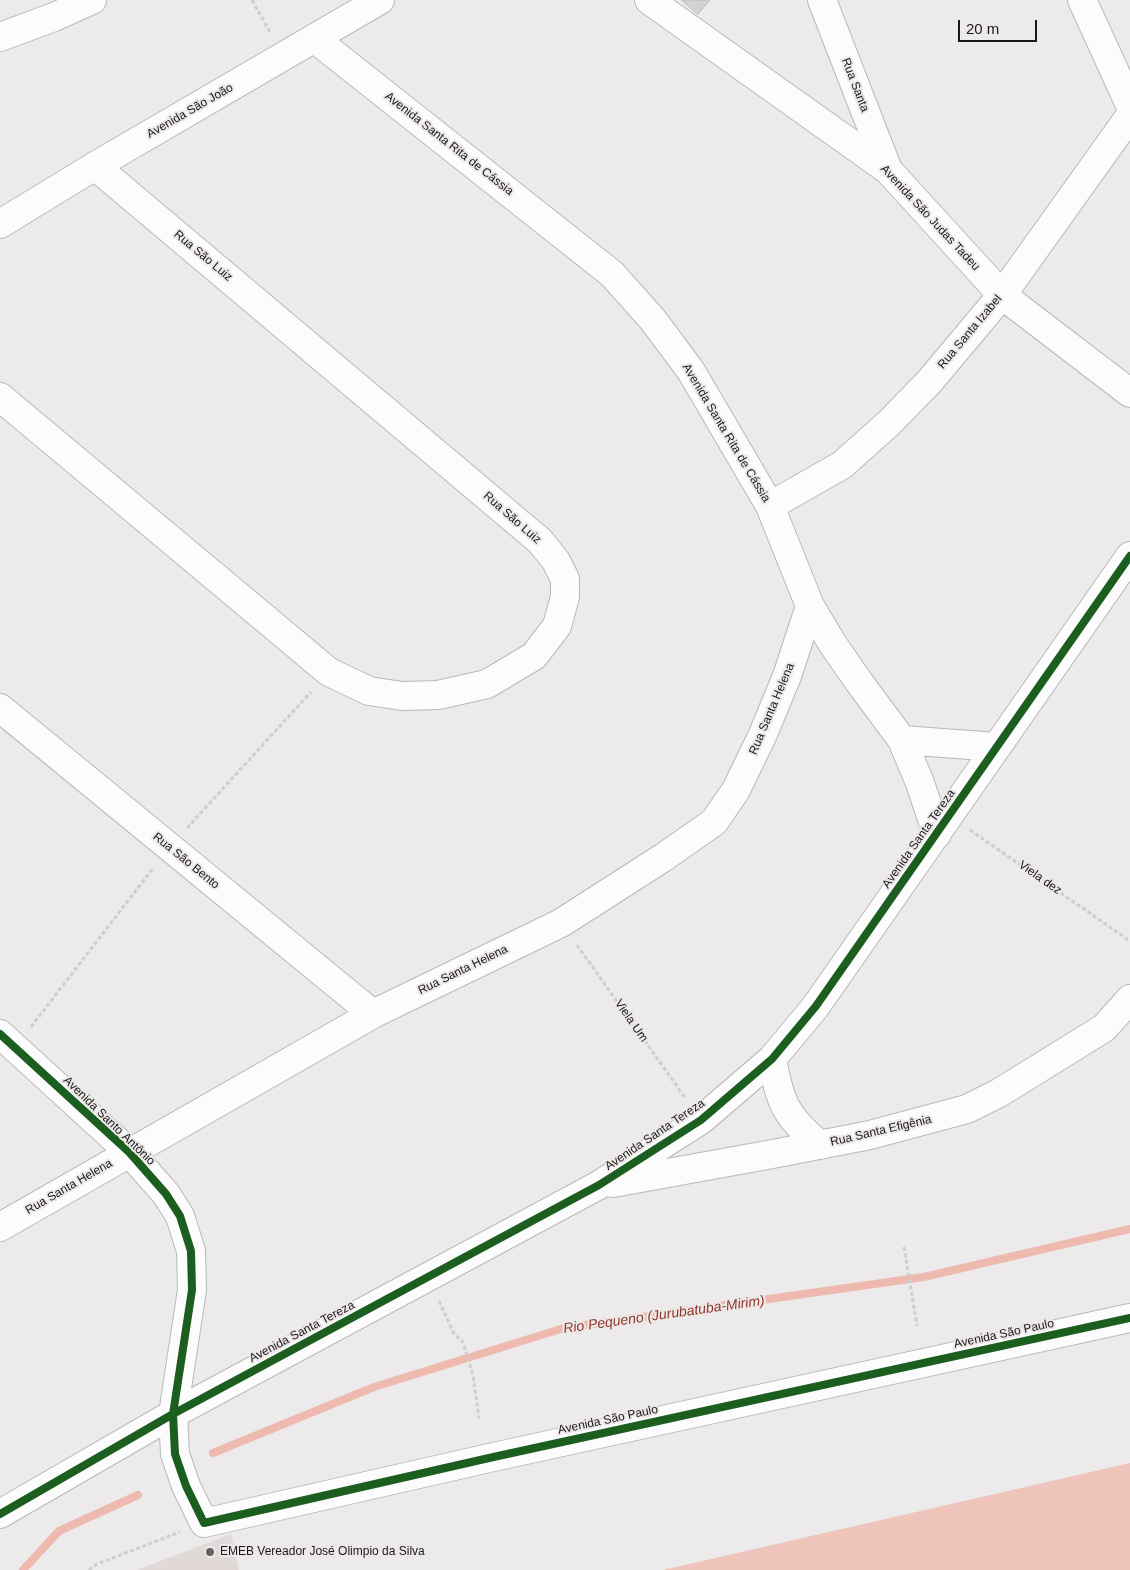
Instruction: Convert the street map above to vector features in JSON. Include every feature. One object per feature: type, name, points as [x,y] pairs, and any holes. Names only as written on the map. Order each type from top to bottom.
[{"type":"street","points":[[0,37],[54,17],[92,0]]},
{"type":"street","name":"Avenida São João","points":[[0,224],[95,166],[380,0]]},
{"type":"street","name":"Avenida São Judas Tadeu","points":[[649,0],[888,170],[1002,295],[1130,393]]},
{"type":"street","name":"Rua Santa","points":[[822,0],[888,170]]},
{"type":"street","points":[[1082,0],[1130,105]]},
{"type":"street","name":"Avenida Santa Rita de Cássia","points":[[314,39],[612,274],[653,320],[691,371],[770,506],[810,606],[858,682],[902,740],[920,782],[943,825]]},
{"type":"street","name":"Rua Santa Izabel","points":[[770,506],[842,465],[890,423],[929,382],[1002,295],[1130,116]]},
{"type":"street","name":"Rua São Luiz","points":[[0,397],[329,672],[369,691],[402,696],[438,695],[487,684],[534,656],[557,626],[565,597],[564,578],[556,561],[540,541],[95,166]]},
{"type":"street","name":"Avenida Santa Tereza","points":[[0,1514],[173,1414],[599,1185],[701,1120],[772,1059],[816,1006],[1130,556]]},
{"type":"street","name":"Rua Santa Helena","points":[[0,1227],[373,1014],[561,922],[664,857],[714,822],[736,790],[762,734],[787,676],[810,606]]},
{"type":"street","name":"Rua São Bento","points":[[0,708],[373,1014]]},
{"type":"street","points":[[902,740],[997,747]]},
{"type":"street","name":"Rua Santa Efigênia","points":[[599,1185],[820,1145],[900,1128],[967,1109],[1117,1029],[1130,999]]},
{"type":"street","name":"Avenida Santo Antônio","points":[[0,1034],[129,1152],[166,1194],[180,1216],[190,1251],[192,1290],[173,1414]]},
{"type":"street","points":[[772,1059],[778,1088],[786,1109],[802,1131],[820,1145]]},
{"type":"street","name":"Avenida São Paulo","points":[[204,1523],[489,1458],[1130,1318]]},
{"type":"street","points":[[173,1414],[175,1454],[186,1486],[204,1523]]},
{"type":"path","points":[[252,0],[284,56]]},
{"type":"path","points":[[904,1247],[908,1262],[917,1326]]},
{"type":"path","points":[[428,1277],[454,1334],[463,1342],[473,1376],[479,1418]]},
{"type":"path","points":[[89,1570],[97,1564],[204,1523]]},
{"type":"shaded area","points":[[1130,1463],[1130,1570],[663,1570]]},
{"type":"shaded area","name":"EMEB Vereador José Olimpio da Silva","points":[[231,1534],[239,1570],[137,1570]]},
{"type":"building","points":[[682,0],[710,0],[698,14]]},
{"type":"waterway","name":"Rio Pequeno (Jurubatuba-Mirim)","points":[[213,1453],[374,1387],[564,1328],[924,1277],[1130,1229]]},
{"type":"waterway","name":"Rio Pequeno (Jurubatuba-Mirim)","points":[[23,1570],[59,1531],[138,1495]]},
{"type":"cycle path","points":[[0,1514],[173,1414],[599,1185],[701,1120],[772,1059],[816,1006],[1130,556]]},
{"type":"cycle path","points":[[0,1034],[129,1152],[166,1194],[180,1216],[191,1251],[192,1290],[173,1414],[175,1454],[186,1486],[204,1523],[489,1458],[1130,1318]]},
{"type":"place","name":"EMEB Vereador José Olimpio da Silva","points":[[210,1552]]}]
